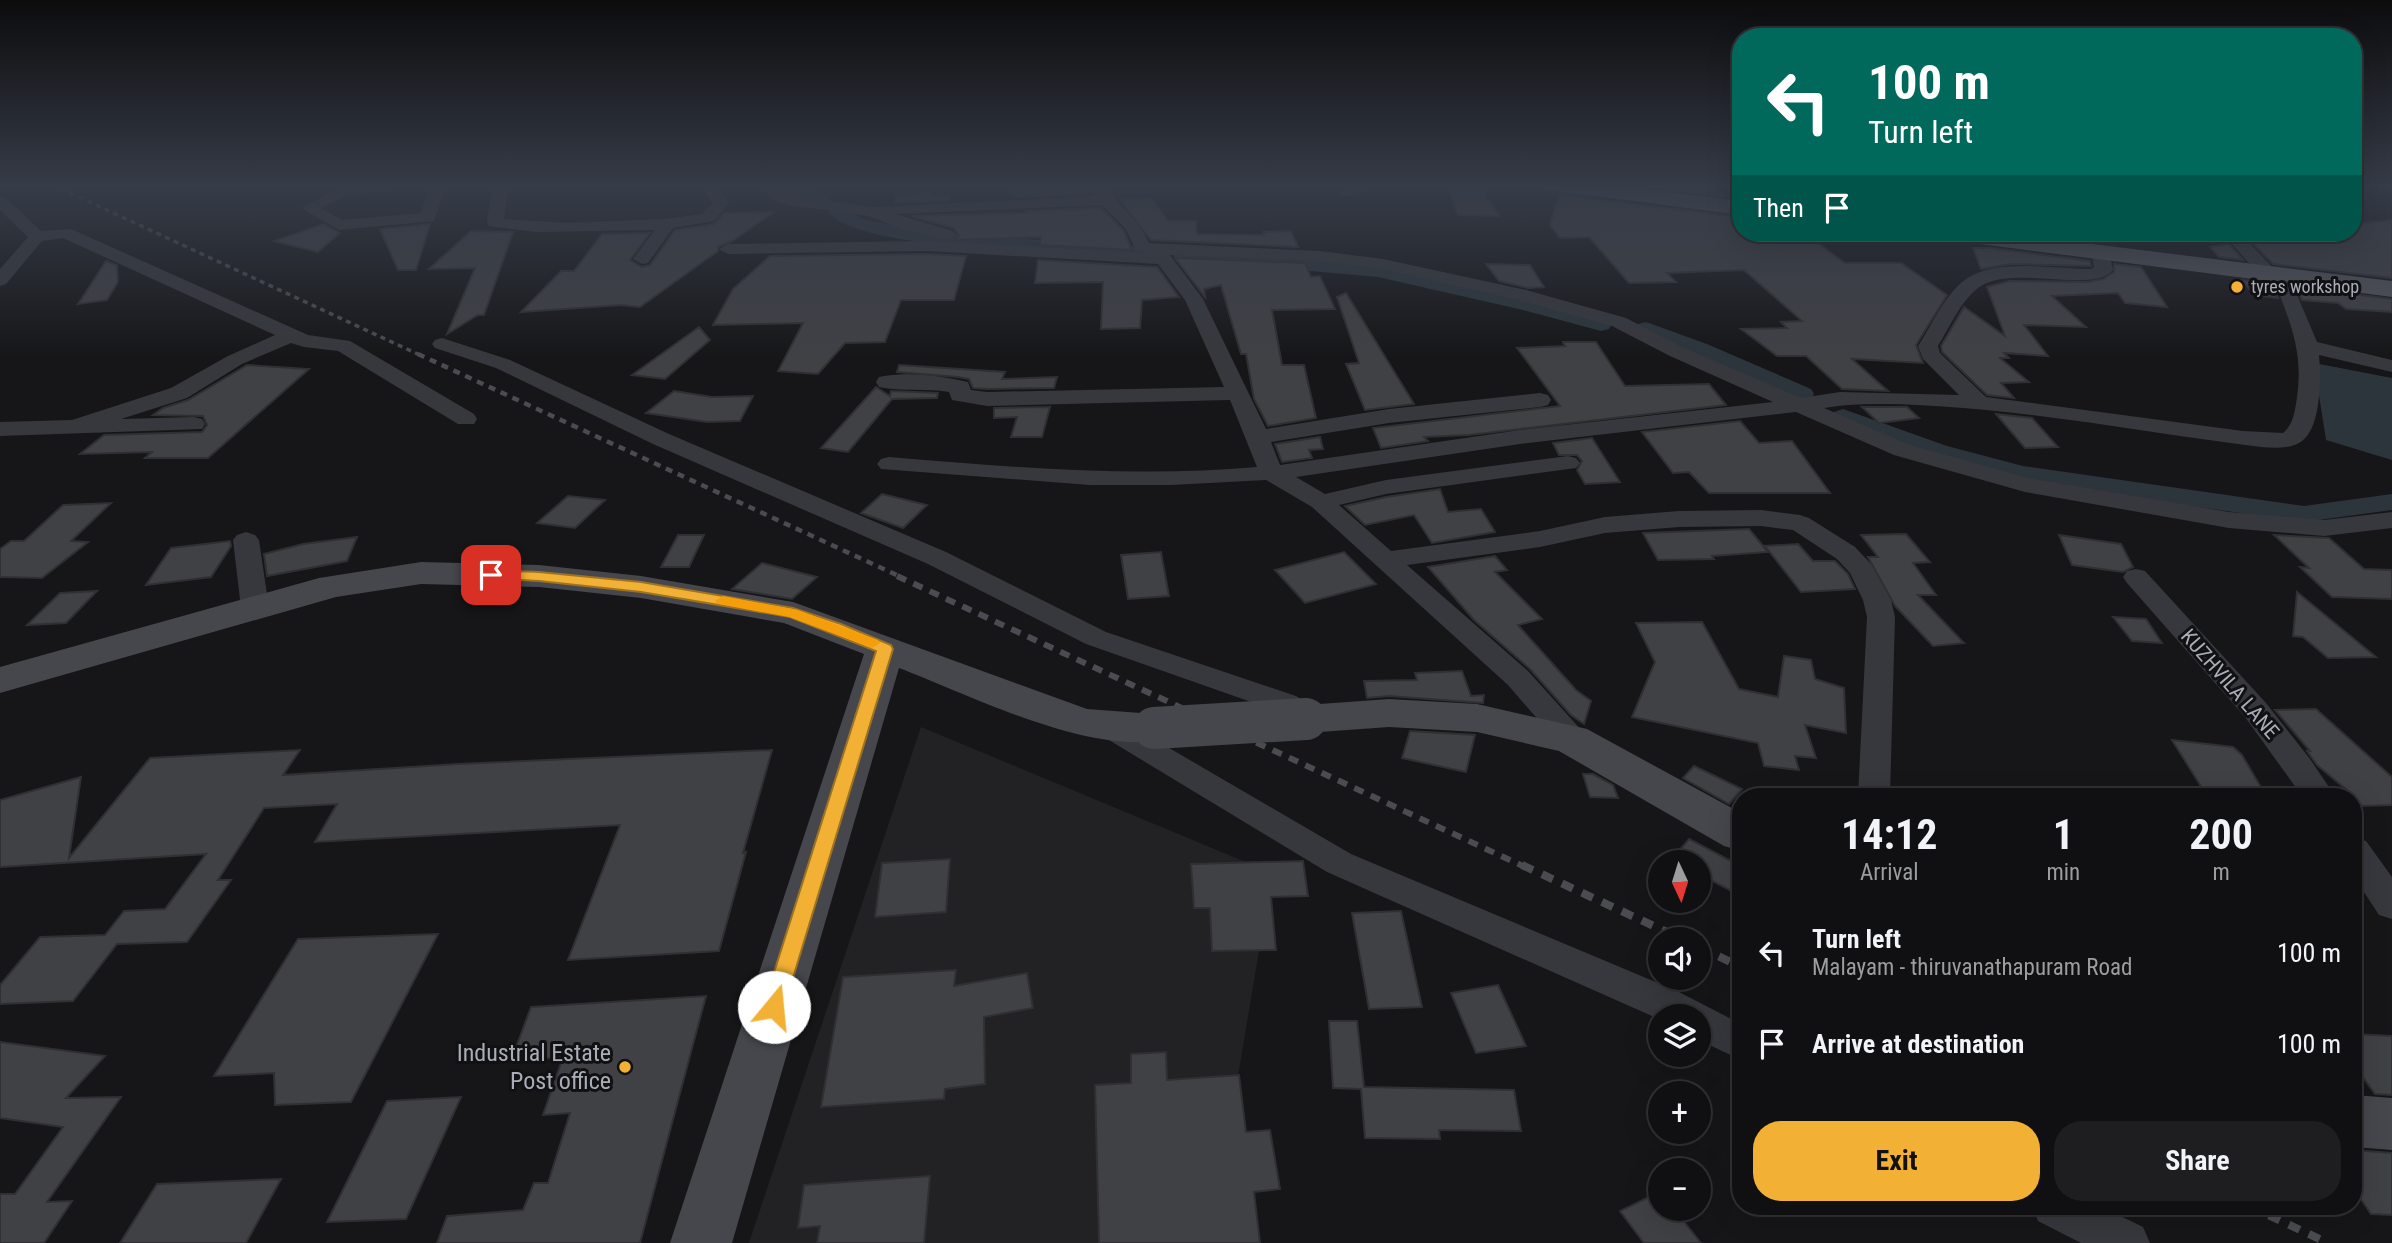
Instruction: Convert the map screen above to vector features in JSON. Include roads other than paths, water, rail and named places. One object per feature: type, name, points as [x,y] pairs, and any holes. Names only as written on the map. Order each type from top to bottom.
[{"type":"main road","points":[[2033,243],[2267,268],[2392,277]]},
{"type":"main road","points":[[2114,243],[2392,289]]},
{"type":"main road","points":[[0,680],[332,586],[421,573],[539,576],[641,587],[793,613],[1082,723],[1154,727],[1389,713],[1477,718],[1572,739],[1732,829]]},
{"type":"main road","points":[[701,1243],[885,649]]},
{"type":"main road","points":[[2362,1122],[2392,1124]]},
{"type":"street","points":[[0,281],[32,243]]},
{"type":"street","points":[[87,243],[304,341],[343,345],[466,419]]},
{"type":"street","points":[[642,259],[654,243]]},
{"type":"street","points":[[1043,243],[1153,252]]},
{"type":"street","points":[[1146,243],[1194,299],[1258,436],[1271,473],[1321,502],[1518,678],[1572,739]]},
{"type":"street","points":[[889,464],[1007,474],[1105,478],[1210,477],[1271,473],[1523,437],[1833,400],[1882,397],[1978,400],[2243,438],[2292,438],[2302,430],[2307,408],[2308,346],[2267,268],[2241,243]]},
{"type":"street","points":[[728,249],[914,246],[1320,256],[1383,264],[1672,333],[1833,400]]},
{"type":"street","points":[[1978,400],[1930,355],[1928,346],[1964,292],[1974,283],[1995,275],[2093,274],[2104,270],[2100,251]]},
{"type":"street","points":[[1610,320],[1902,450],[2025,485],[2229,520],[2324,528],[2389,524]]},
{"type":"street","points":[[74,427],[179,393],[234,360],[292,335]]},
{"type":"street","points":[[442,344],[503,364],[661,439],[937,558],[1096,638],[1285,703],[1309,719]]},
{"type":"street","points":[[2308,346],[2392,366]]},
{"type":"street","points":[[887,382],[950,384],[960,387],[960,395],[987,400],[1237,393]]},
{"type":"street","points":[[1258,436],[1389,416],[1540,400]]},
{"type":"street","points":[[0,429],[194,424]]},
{"type":"street","points":[[1321,502],[1386,488],[1568,463]]},
{"type":"street","points":[[1383,560],[1540,539],[1605,525],[1761,518],[1800,523],[1846,553],[1862,570],[1877,600],[1881,617],[1881,640],[1874,788]]},
{"type":"street","points":[[246,540],[255,608]]},
{"type":"street","name":"KUZHVILA LANE","points":[[2136,577],[2242,695],[2300,766],[2314,788]]},
{"type":"street","points":[[1105,724],[1339,863],[1667,1004]]},
{"type":"street","points":[[2362,862],[2392,905]]},
{"type":"street","points":[[1711,1027],[1732,1038]]},
{"type":"street","points":[[2072,1215],[2127,1243]]},
{"type":"waterway","points":[[979,243],[1135,252]]},
{"type":"waterway","points":[[1183,255],[1378,271],[1527,304],[1601,324]]},
{"type":"waterway","points":[[1646,329],[1802,394]]},
{"type":"waterway","points":[[1843,417],[1938,452],[2022,474],[2304,514],[2392,502]]},
{"type":"railway","points":[[178,243],[422,356]]},
{"type":"railway","points":[[418,354],[901,577]]},
{"type":"railway","points":[[897,576],[1525,867]]},
{"type":"railway","points":[[1522,865],[1656,927]]},
{"type":"railway","points":[[1711,953],[1732,963]]},
{"type":"railway","points":[[2268,1215],[2328,1243]]},
{"type":"place","name":"tyres workshop","points":[[2237,287]]},
{"type":"place","name":"Industrial Estate Post office","points":[[625,1067]]}]
